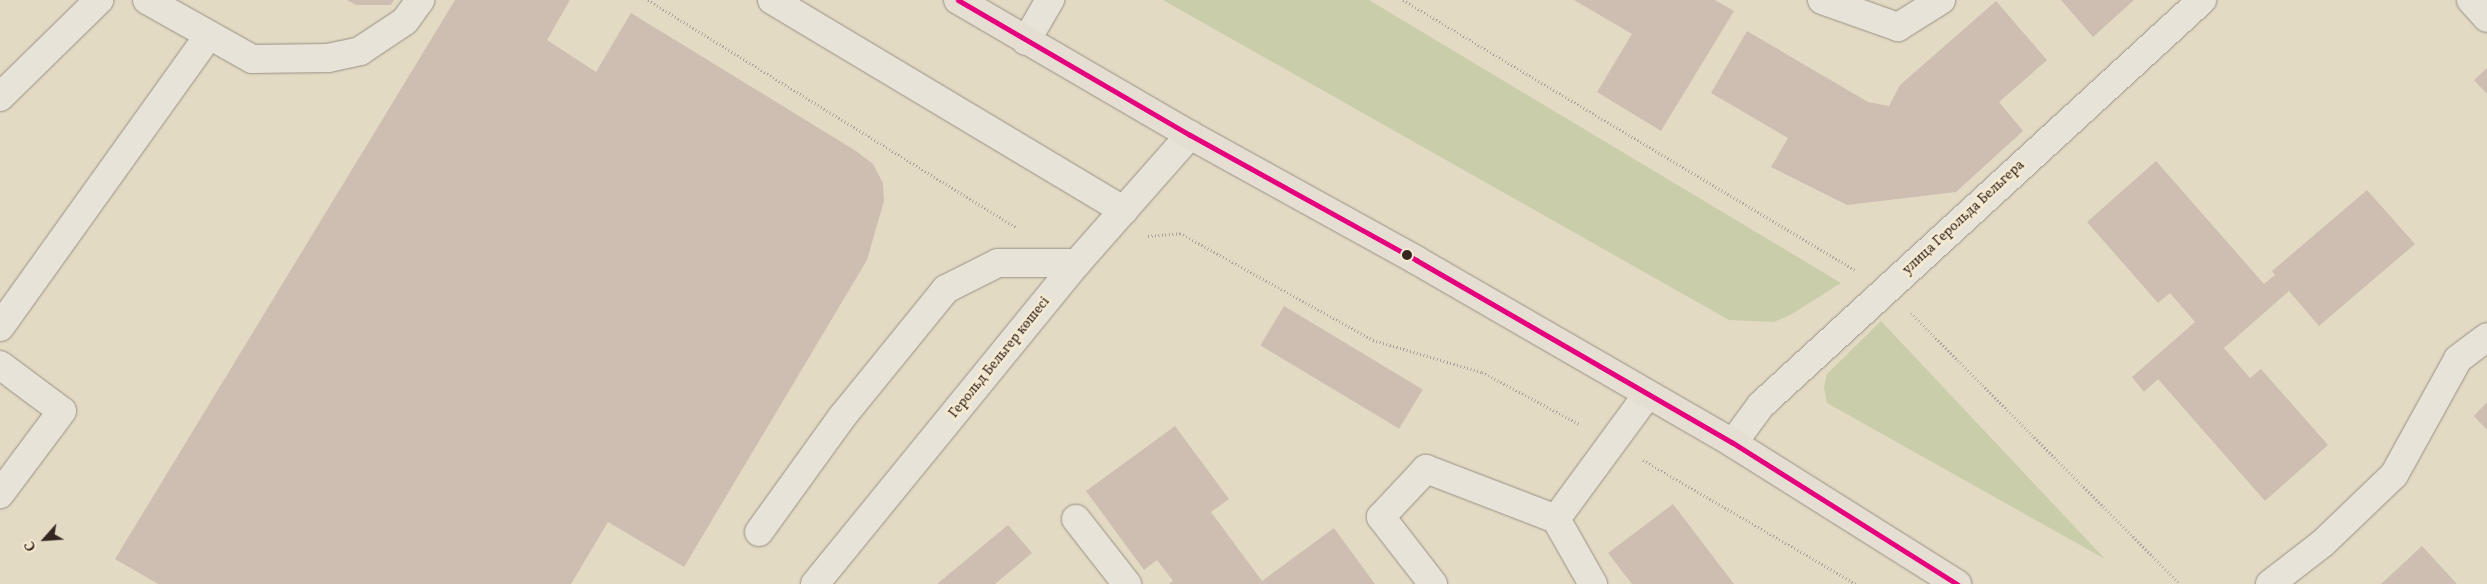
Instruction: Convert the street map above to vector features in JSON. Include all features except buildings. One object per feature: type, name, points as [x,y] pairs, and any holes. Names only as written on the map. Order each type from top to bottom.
[{"type":"main road","points":[[958,0],[1190,135],[1416,260],[1733,443],[1957,584]]},
{"type":"street","points":[[0,97],[99,0]]},
{"type":"street","points":[[147,0],[252,59],[328,58],[360,51],[406,20],[420,0]]},
{"type":"street","points":[[772,0],[1124,211]]},
{"type":"street","points":[[1026,40],[1050,0]]},
{"type":"street","points":[[1822,0],[1898,27],[1941,0]]},
{"type":"street","name":"улица Герольда Бельгера","points":[[1733,443],[1761,404],[2202,0]]},
{"type":"street","points":[[2471,0],[2487,18]]},
{"type":"street","points":[[0,327],[209,35]]},
{"type":"street","name":"Герольд Бельгер көшесі","points":[[815,584],[1077,263],[1190,135]]},
{"type":"street","points":[[759,532],[842,417],[946,289],[998,263],[1077,263]]},
{"type":"street","points":[[2270,584],[2323,543],[2394,475],[2458,359],[2487,337]]},
{"type":"street","points":[[0,365],[62,411],[0,494]]},
{"type":"street","points":[[1556,520],[1615,444],[1647,395]]},
{"type":"street","points":[[1433,584],[1381,517],[1426,469],[1556,520],[1593,584]]},
{"type":"street","points":[[1076,519],[1127,584]]},
{"type":"path","points":[[648,0],[1019,229]]},
{"type":"path","points":[[1403,0],[1887,289],[2180,584]]},
{"type":"path","points":[[1143,236],[1180,233],[1373,340],[1482,372],[1615,444],[1856,584]]},
{"type":"green space","points":[[1163,0],[1369,0],[1841,283],[1792,314],[1774,322],[1729,320]]},
{"type":"green space","points":[[1881,321],[2105,559],[1827,403],[1824,387],[1827,374]]},
{"type":"transit line","points":[[958,0],[1190,135],[1416,260],[1733,443],[1957,584]]}]
